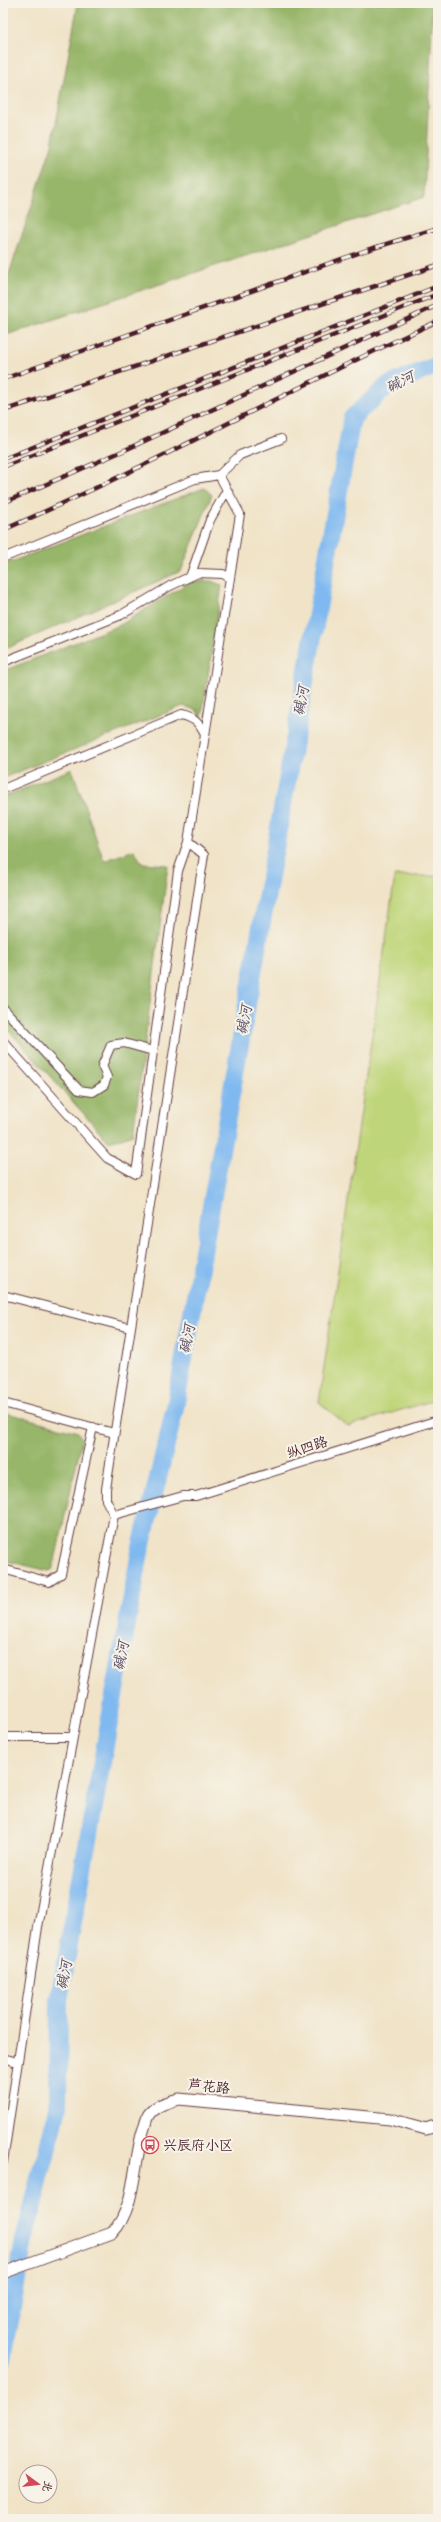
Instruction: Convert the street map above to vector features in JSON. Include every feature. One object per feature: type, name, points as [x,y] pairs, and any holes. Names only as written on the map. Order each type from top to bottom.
[{"type":"street","points":[[3,558],[195,479],[219,475],[240,455],[281,439]]},
{"type":"street","points":[[3,1041],[107,1158],[136,1174],[178,871],[188,842],[240,514],[219,475]]},
{"type":"street","points":[[190,577],[210,520],[226,490]]},
{"type":"street","points":[[3,662],[121,615],[170,586],[198,573],[223,574],[230,578]]},
{"type":"street","points":[[3,788],[181,715],[191,717],[198,722],[205,735]]},
{"type":"street","points":[[3,2162],[5,2124],[17,2062],[38,1927],[114,1515],[106,1500],[114,1433],[204,855],[188,842]]},
{"type":"street","points":[[3,1008],[79,1090],[93,1092],[104,1085],[107,1077],[102,1066],[111,1045],[124,1043],[153,1051]]},
{"type":"street","points":[[3,1295],[130,1328]]},
{"type":"street","points":[[3,1403],[114,1433]]},
{"type":"street","name":"纵四路","points":[[114,1515],[183,1496],[196,1496],[438,1420]]},
{"type":"street","points":[[3,1569],[49,1582],[61,1574],[93,1427]]},
{"type":"street","points":[[3,1737],[73,1737]]},
{"type":"street","points":[[3,2058],[17,2062]]},
{"type":"street","name":"芦花路","points":[[4,2273],[112,2233],[121,2224],[126,2213],[139,2142],[148,2115],[160,2106],[179,2099],[390,2119],[426,2129],[438,2125]]},
{"type":"green space","points":[[78,3],[433,3],[424,197],[3,336],[3,292],[52,145]]},
{"type":"green space","points":[[204,488],[212,495],[181,571],[3,650],[3,565]]},
{"type":"green space","points":[[211,581],[222,585],[201,721],[197,710],[183,706],[3,778],[3,671],[120,625],[190,582]]},
{"type":"green space","points":[[72,769],[104,861],[134,850],[142,863],[168,865],[133,1134],[109,1142],[3,1024],[3,797]]},
{"type":"green space","points":[[395,876],[438,876],[438,1399],[348,1426],[319,1402]]},
{"type":"green space","points":[[3,1412],[78,1432],[82,1439],[53,1569],[49,1571],[3,1560]]},
{"type":"waterway","name":"碱河","points":[[3,2359],[24,2240],[58,2108],[59,2000],[140,1552],[175,1408],[352,418],[388,385],[438,365]]},
{"type":"railway","points":[[3,379],[367,250],[438,228]]},
{"type":"railway","points":[[3,411],[438,265]]},
{"type":"railway","points":[[3,459],[438,286]]},
{"type":"railway","points":[[3,467],[438,294]]},
{"type":"railway","points":[[3,503],[125,450],[438,305]]},
{"type":"railway","points":[[3,530],[113,480],[438,321]]},
{"type":"place","name":"兴辰府小区","points":[[150,2145]]}]
